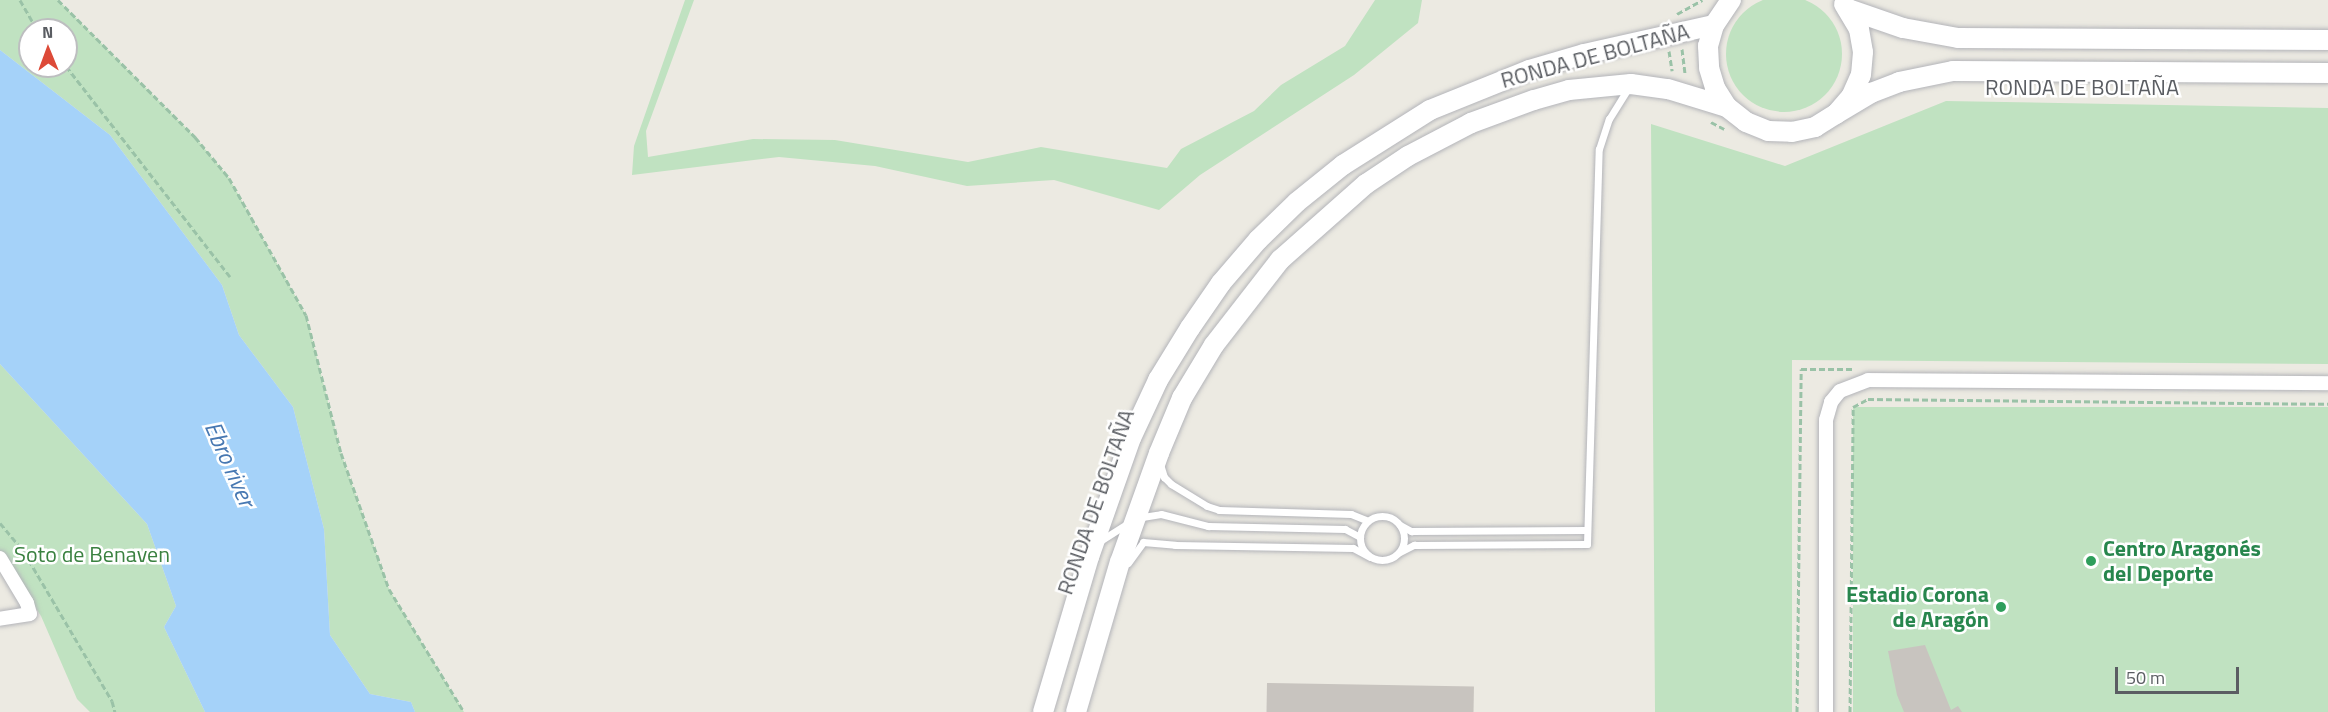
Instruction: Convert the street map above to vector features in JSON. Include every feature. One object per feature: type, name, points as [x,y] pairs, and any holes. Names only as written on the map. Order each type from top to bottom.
[{"type":"main road","name":"RONDA DE BOLTAÑA","points":[[1731,0],[1714,25],[1708,46],[1709,68],[1715,88],[1727,107],[1746,122],[1768,130],[1792,132],[1815,127],[1871,93],[1899,82],[1953,71],[2328,73]]},
{"type":"main road","name":"RONDA DE BOLTAÑA","points":[[1844,4],[1903,28],[1958,38],[2328,40]]},
{"type":"main road","name":"RONDA DE BOLTAÑA","points":[[1836,114],[1851,97],[1861,75],[1863,52],[1859,29],[1844,4]]},
{"type":"main road","name":"RONDA DE BOLTAÑA","points":[[1043,712],[1091,549],[1131,438],[1174,354],[1221,283],[1258,240],[1297,202],[1342,165],[1430,110],[1529,70],[1671,28],[1714,25]]},
{"type":"main road","name":"RONDA DE BOLTAÑA","points":[[1076,712],[1114,583],[1159,453],[1182,398],[1214,345],[1280,260],[1366,184],[1408,156],[1471,123],[1569,90],[1631,84],[1674,91],[1727,107]]},
{"type":"street","points":[[1827,712],[1826,420],[1831,402],[1840,391],[1868,380],[2328,383]]},
{"type":"street","points":[[0,558],[27,603],[30,614],[0,619]]},
{"type":"lane","points":[[1114,583],[1143,542],[1175,545],[1353,548],[1384,561],[1414,545],[1587,544],[1599,149],[1609,119],[1631,84]]},
{"type":"lane","points":[[1159,453],[1164,477],[1182,493],[1219,510],[1351,514],[1368,521],[1385,516],[1411,531],[1587,531]]},
{"type":"lane","points":[[1091,549],[1107,535],[1136,518],[1161,514],[1208,526],[1345,530],[1360,537]]},
{"type":"lane","points":[[1368,521],[1360,537],[1362,549],[1370,557]]},
{"type":"lane","points":[[1400,525],[1405,538],[1400,552]]},
{"type":"path","points":[[20,0],[30,18]]},
{"type":"path","points":[[58,0],[195,137],[229,178],[306,315],[341,453],[389,590],[464,712]]},
{"type":"path","name":"RONDA DE BOLTAÑA","points":[[1671,28],[1702,0]]},
{"type":"path","points":[[1671,28],[1685,60],[1674,91]]},
{"type":"path","points":[[1671,28],[1674,91]]},
{"type":"path","points":[[75,78],[230,277]]},
{"type":"path","points":[[1708,121],[1731,133]]},
{"type":"path","points":[[1797,712],[1801,369],[1856,369]]},
{"type":"path","points":[[1850,712],[1853,407],[1868,399],[2328,404]]},
{"type":"path","points":[[0,523],[24,552],[112,700],[116,712]]},
{"type":"green space","points":[[1784,-4],[1806,1],[1825,13],[1837,32],[1842,54],[1837,76],[1825,95],[1806,107],[1784,112],[1762,107],[1743,95],[1731,76],[1726,54],[1731,32],[1743,13],[1762,1]]},
{"type":"green space","points":[[0,0],[58,0],[76,18],[18,18],[18,64],[0,50]]},
{"type":"green space","points":[[685,0],[694,0],[646,131],[648,157],[753,139],[835,140],[968,162],[1041,147],[1167,168],[1181,149],[1254,111],[1281,85],[1345,46],[1375,0],[1422,0],[1418,23],[1354,75],[1200,175],[1159,210],[1054,180],[967,186],[875,166],[779,157],[632,175],[634,146]]},
{"type":"green space","points":[[78,20],[195,137],[229,178],[306,315],[341,453],[389,589],[464,712],[415,712],[411,702],[370,694],[330,635],[324,529],[293,407],[239,335],[222,285],[110,135],[36,78],[78,78]]},
{"type":"green space","points":[[1946,101],[2328,108],[2328,364],[1792,360],[1792,712],[1655,712],[1651,124],[1785,166]]},
{"type":"green space","name":"Soto de Benaven","points":[[0,364],[147,524],[176,606],[164,627],[205,712],[90,712],[77,699],[41,616],[0,552]]},
{"type":"green space","name":"Centro Aragonés del Deporte","points":[[1853,407],[2328,407],[2328,712],[1853,712]]},
{"type":"water","name":"Ebro river","points":[[0,50],[18,64],[18,78],[36,78],[110,135],[222,285],[239,335],[293,407],[324,529],[330,635],[370,694],[411,702],[415,712],[205,712],[164,627],[176,606],[147,524],[0,364]]},
{"type":"building","points":[[1925,645],[1951,710],[1958,706],[1962,712],[1904,712],[1897,695],[1888,651]]},
{"type":"building","points":[[1267,683],[1474,687],[1474,712],[1266,712]]},
{"type":"place","name":"Centro Aragonés del Deporte","points":[[2091,561]]},
{"type":"place","name":"Estadio Corona de Aragón","points":[[2001,607]]}]
